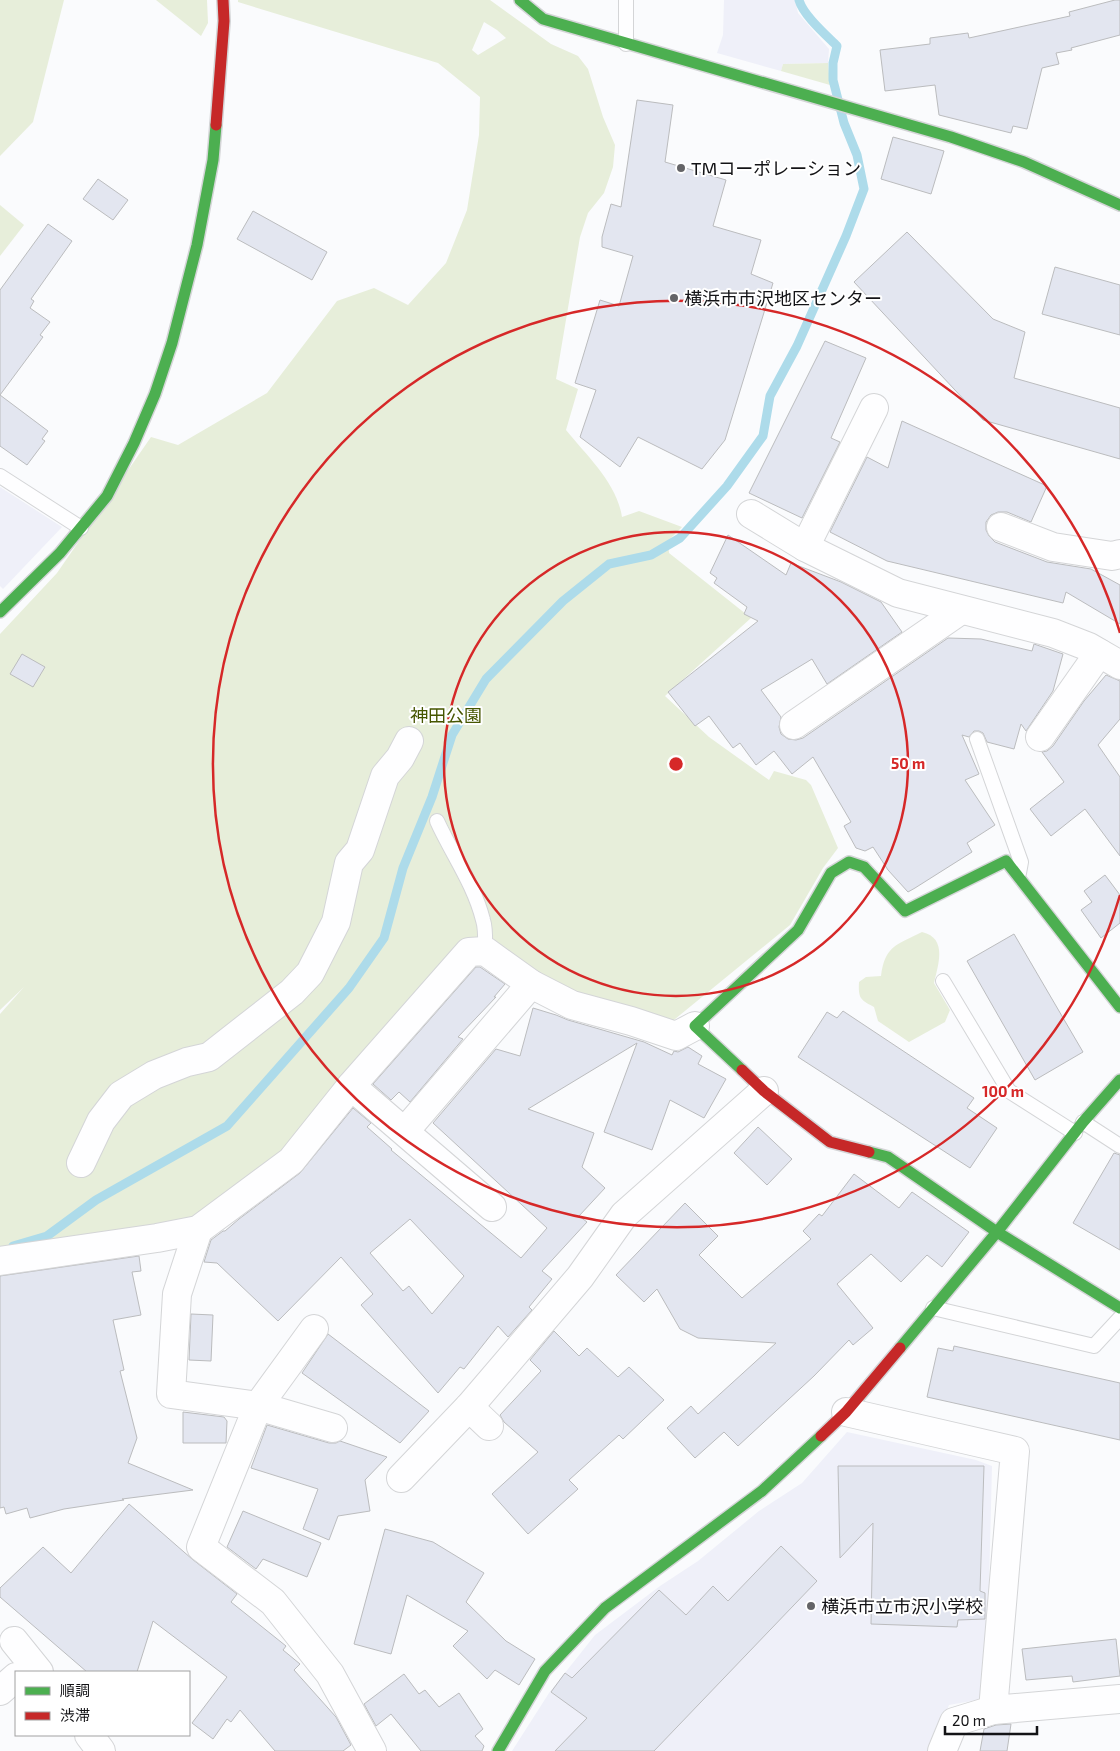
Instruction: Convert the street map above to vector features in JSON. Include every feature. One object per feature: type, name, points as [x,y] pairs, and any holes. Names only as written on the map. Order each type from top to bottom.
[{"type":"street","points":[[0,612],[60,553],[107,496],[134,443],[155,394],[172,343],[197,245],[212,160],[220,89],[224,21],[223,0]]},
{"type":"street","points":[[520,0],[543,19],[950,136],[1024,162],[1120,205]]},
{"type":"street","points":[[805,547],[874,408]]},
{"type":"street","points":[[751,514],[805,547],[898,593],[1053,633],[1089,647],[1110,659],[1040,737]]},
{"type":"street","points":[[1001,526],[1053,547],[1112,556],[1120,554]]},
{"type":"street","points":[[794,725],[961,610]]},
{"type":"street","points":[[81,1163],[101,1121],[121,1096],[154,1075],[187,1062],[209,1057],[292,992],[310,973],[336,922],[349,863],[360,850],[385,776],[400,758],[409,741]]},
{"type":"street","points":[[0,1261],[157,1238],[198,1230],[291,1161],[351,1086],[469,952],[485,951],[530,984],[572,1005],[638,1023],[676,1036],[695,1026],[798,930],[831,873],[849,862],[864,867],[905,912],[1006,861],[1120,1007]]},
{"type":"street","points":[[405,1130],[530,984]]},
{"type":"street","points":[[695,1026],[764,1091],[830,1142],[888,1157],[997,1232],[1120,1308]]},
{"type":"street","points":[[498,1751],[545,1670],[605,1608],[762,1491],[846,1412],[997,1232],[1079,1128],[1120,1080]]},
{"type":"street","points":[[351,1086],[405,1130],[492,1207]]},
{"type":"street","points":[[401,1478],[468,1407],[580,1277],[624,1215],[764,1091]]},
{"type":"street","points":[[198,1230],[177,1294],[171,1394],[258,1406],[333,1428]]},
{"type":"street","points":[[314,1328],[258,1406],[201,1547],[274,1602],[330,1674],[372,1751]]},
{"type":"street","points":[[468,1407],[489,1426]]},
{"type":"street","points":[[846,1412],[1015,1451],[994,1710]]},
{"type":"street","points":[[14,1641],[27,1671]]},
{"type":"street","points":[[0,1691],[15,1680]]},
{"type":"street","points":[[942,1751],[954,1722],[994,1710],[1120,1699]]},
{"type":"street","points":[[90,1736],[102,1751]]},
{"type":"lane","points":[[626,0],[626,44]]},
{"type":"lane","points":[[0,476],[81,528]]},
{"type":"lane","points":[[977,740],[1022,862],[1018,876]]},
{"type":"lane","points":[[437,821],[461,866],[484,921],[485,951]]},
{"type":"lane","points":[[943,980],[1009,1091],[1079,1128],[1120,1146]]},
{"type":"lane","points":[[933,1308],[1094,1346],[1120,1318]]},
{"type":"shaded area","points":[[724,0],[795,0],[798,13],[829,49],[828,63],[783,64],[781,71],[717,53],[723,35]]},
{"type":"shaded area","points":[[0,487],[62,527],[3,589],[0,586]]},
{"type":"shaded area","name":"横浜市立市沢小学校","points":[[847,1432],[976,1460],[992,1466],[988,1626],[983,1699],[949,1705],[931,1751],[512,1751],[549,1693],[595,1635],[660,1586],[698,1561],[759,1511],[802,1483]]},
{"type":"green space","points":[[0,0],[64,0],[33,122],[0,156]]},
{"type":"green space","points":[[156,0],[207,0],[208,23],[201,36]]},
{"type":"green space","name":"神田公園","points":[[238,0],[490,0],[551,44],[578,56],[588,69],[603,117],[615,145],[613,167],[604,193],[588,213],[580,237],[556,379],[578,389],[566,430],[608,481],[619,505],[622,517],[639,511],[682,527],[668,541],[669,553],[751,618],[665,696],[709,737],[769,780],[774,771],[806,780],[811,785],[838,848],[823,868],[790,925],[669,1024],[620,1011],[541,977],[482,933],[450,965],[283,1156],[192,1226],[0,1258],[0,1014],[24,987],[0,1010],[0,634],[57,573],[151,437],[178,445],[267,393],[337,301],[374,288],[408,305],[446,263],[467,210],[479,135],[480,97],[438,63],[238,2]],"holes":[[[484,22],[506,38],[478,55],[472,50]]]},
{"type":"green space","points":[[828,63],[830,85],[781,71],[783,64]]},
{"type":"green space","points":[[0,205],[24,225],[0,256]]},
{"type":"green space","points":[[922,932],[930,935],[938,946],[939,961],[934,983],[950,1010],[945,1022],[909,1042],[878,1021],[874,1007],[860,996],[859,982],[866,977],[881,976],[889,952],[899,943]]},
{"type":"building","points":[[1120,0],[1120,35],[1056,53],[1059,64],[1042,68],[1027,129],[1013,126],[1011,133],[939,115],[935,85],[885,91],[880,50],[930,44],[930,38],[968,33],[969,38],[1070,16],[1069,12]]},
{"type":"building","points":[[637,100],[673,105],[665,162],[726,180],[713,226],[761,240],[751,274],[773,283],[725,440],[702,469],[638,437],[620,467],[580,437],[596,390],[575,383],[600,300],[619,306],[633,256],[602,247],[602,237],[611,204],[621,207]]},
{"type":"building","points":[[893,137],[944,151],[931,194],[881,179]]},
{"type":"building","points":[[98,179],[128,200],[113,220],[83,199]]},
{"type":"building","points":[[253,211],[327,252],[312,280],[237,239]]},
{"type":"building","points":[[48,224],[72,241],[31,299],[34,301],[30,308],[50,322],[40,335],[43,337],[0,395],[0,290]]},
{"type":"building","points":[[907,232],[993,319],[1025,332],[1014,378],[1120,408],[1120,459],[983,420],[854,282]]},
{"type":"building","points":[[1055,267],[1120,285],[1120,335],[1042,314]]},
{"type":"building","points":[[825,341],[866,358],[831,438],[840,442],[802,518],[749,493]]},
{"type":"building","points":[[0,395],[48,431],[42,439],[45,441],[27,465],[0,446]]},
{"type":"building","points":[[902,421],[1047,486],[1031,522],[1007,512],[998,512],[991,515],[986,522],[986,530],[989,536],[995,542],[1047,562],[1091,569],[1120,585],[1120,624],[1066,592],[1063,603],[887,561],[830,532],[867,457],[888,468]]},
{"type":"building","points":[[728,535],[786,575],[791,563],[841,582],[881,602],[902,632],[827,684],[812,659],[761,690],[781,717],[779,727],[781,734],[788,739],[796,740],[803,738],[948,638],[981,639],[1032,651],[1034,644],[1063,654],[1053,691],[1026,731],[1021,724],[1014,749],[987,742],[983,733],[979,731],[974,731],[969,737],[962,735],[979,774],[965,780],[995,825],[967,843],[972,852],[908,892],[888,870],[873,847],[865,851],[856,848],[844,826],[851,822],[813,757],[792,774],[774,751],[756,765],[740,743],[733,748],[709,716],[695,726],[668,692],[758,621],[744,614],[747,607],[714,583],[717,578],[710,573]]},
{"type":"building","points":[[22,654],[45,667],[33,687],[10,674]]},
{"type":"building","points":[[1106,675],[1120,681],[1120,719],[1098,745],[1120,777],[1120,856],[1085,809],[1051,836],[1030,809],[1064,782],[1042,752],[1047,751],[1053,746],[1084,701]]},
{"type":"building","points":[[1105,875],[1120,895],[1120,923],[1101,938],[1081,910],[1092,902],[1084,891]]},
{"type":"building","points":[[1014,934],[1083,1052],[1035,1080],[967,961]]},
{"type":"building","points":[[476,967],[480,967],[505,984],[494,997],[496,997],[458,1037],[463,1039],[410,1102],[399,1092],[391,1100],[373,1084]]},
{"type":"building","points":[[533,1008],[644,1042],[672,1055],[674,1051],[678,1052],[688,1047],[702,1056],[698,1064],[726,1079],[704,1118],[670,1100],[652,1150],[604,1132],[637,1043],[528,1109],[594,1133],[582,1167],[605,1188],[579,1216],[587,1222],[542,1271],[552,1279],[529,1307],[532,1310],[508,1337],[498,1326],[464,1369],[460,1367],[438,1393],[361,1305],[373,1294],[341,1257],[278,1321],[217,1263],[204,1262],[211,1240],[300,1173],[353,1108],[371,1123],[367,1127],[391,1150],[521,1258],[547,1228],[433,1123],[496,1049],[520,1056]],"holes":[[[410,1219],[464,1276],[432,1314],[409,1286],[403,1291],[370,1253]]]},
{"type":"building","points":[[843,1011],[974,1098],[967,1108],[997,1128],[970,1168],[798,1057],[827,1012],[837,1018]]},
{"type":"building","points":[[758,1127],[792,1159],[767,1185],[734,1153]]},
{"type":"building","points":[[1114,1153],[1120,1155],[1120,1250],[1073,1223]]},
{"type":"building","points":[[854,1174],[899,1208],[912,1192],[969,1232],[942,1267],[927,1255],[901,1282],[871,1254],[837,1284],[873,1328],[853,1345],[849,1340],[814,1376],[738,1446],[724,1432],[695,1458],[667,1428],[691,1406],[698,1414],[776,1343],[698,1338],[680,1329],[657,1289],[644,1302],[616,1275],[685,1203],[718,1236],[699,1255],[742,1298],[811,1239],[803,1231],[819,1214],[822,1216]]},
{"type":"building","points":[[139,1256],[141,1271],[132,1272],[141,1315],[113,1320],[124,1370],[120,1371],[137,1438],[128,1463],[193,1490],[122,1499],[124,1500],[64,1509],[30,1518],[27,1508],[6,1514],[4,1507],[0,1508],[0,1276]]},
{"type":"building","points":[[191,1314],[213,1315],[211,1361],[189,1360]]},
{"type":"building","points":[[554,1331],[579,1356],[587,1348],[618,1377],[629,1367],[664,1400],[623,1439],[619,1435],[569,1480],[578,1489],[528,1534],[492,1494],[538,1452],[504,1422],[500,1415],[541,1371],[530,1360]]},
{"type":"building","points":[[328,1334],[429,1411],[400,1443],[302,1373]]},
{"type":"building","points":[[954,1346],[1120,1383],[1120,1440],[927,1397],[938,1348],[953,1351]]},
{"type":"building","points":[[183,1412],[224,1417],[227,1421],[226,1443],[183,1443]]},
{"type":"building","points":[[267,1425],[329,1443],[340,1441],[387,1457],[365,1480],[370,1511],[338,1516],[329,1540],[303,1529],[318,1489],[251,1468]]},
{"type":"building","points":[[838,1466],[984,1466],[980,1591],[985,1593],[985,1619],[958,1620],[957,1627],[871,1624],[873,1523],[840,1558]]},
{"type":"building","points":[[129,1504],[192,1559],[237,1594],[231,1602],[286,1646],[283,1650],[300,1664],[294,1670],[336,1717],[351,1745],[343,1751],[275,1751],[240,1710],[231,1722],[227,1719],[213,1739],[192,1723],[227,1677],[153,1621],[137,1671],[86,1671],[0,1597],[0,1588],[43,1547],[71,1573]]},
{"type":"building","points":[[243,1511],[321,1543],[307,1577],[263,1559],[256,1569],[227,1547]]},
{"type":"building","points":[[385,1529],[433,1542],[484,1573],[466,1602],[506,1641],[535,1659],[519,1685],[495,1670],[487,1679],[453,1646],[468,1631],[407,1595],[391,1654],[354,1644]]},
{"type":"building","points":[[781,1546],[817,1581],[654,1751],[555,1751],[587,1718],[551,1692],[565,1673],[572,1678],[659,1590],[686,1615],[713,1586],[728,1601]]},
{"type":"building","points":[[1116,1639],[1120,1676],[1073,1682],[1072,1676],[1026,1680],[1022,1649]]},
{"type":"building","points":[[404,1674],[419,1694],[425,1690],[439,1707],[459,1693],[483,1729],[475,1736],[484,1746],[482,1751],[421,1751],[391,1714],[376,1726],[364,1704]]},
{"type":"building","points":[[1011,1724],[1007,1751],[980,1751],[984,1729],[996,1725]]},
{"type":"waterway","points":[[13,1246],[47,1236],[96,1200],[227,1126],[349,988],[384,938],[403,868],[432,797],[452,735],[486,679],[563,601],[609,564],[651,555],[680,538],[727,486],[763,436],[770,396],[797,346],[846,236],[864,189],[857,155],[844,123],[833,80],[833,63],[837,46],[805,12],[799,0]]},
{"type":"traffic: fast","points":[[520,0],[543,19],[951,137],[1024,162],[1120,205]]},
{"type":"traffic: fast","points":[[0,612],[60,553],[107,496],[134,443],[155,394],[172,343],[197,245],[213,160],[216,125]]},
{"type":"traffic: fast","points":[[742,1070],[695,1026],[798,930],[831,873],[849,862],[864,867],[905,911],[1006,861],[1120,1007]]},
{"type":"traffic: fast","points":[[900,1348],[997,1232],[1083,1122],[1120,1080]]},
{"type":"traffic: fast","points":[[869,1152],[888,1157],[997,1232],[1120,1308]]},
{"type":"traffic: fast","points":[[498,1751],[545,1671],[605,1608],[762,1491],[821,1436]]},
{"type":"traffic: jam","points":[[216,125],[224,21],[223,0]]},
{"type":"traffic: jam","points":[[742,1070],[764,1091],[830,1142],[869,1152]]},
{"type":"traffic: jam","points":[[821,1436],[846,1412],[900,1348]]},
{"type":"place","name":"TMコーポレーション","points":[[681,168]]},
{"type":"place","name":"横浜市市沢地区センター","points":[[674,298]]},
{"type":"place","name":"横浜市立市沢小学校","points":[[811,1606]]}]
